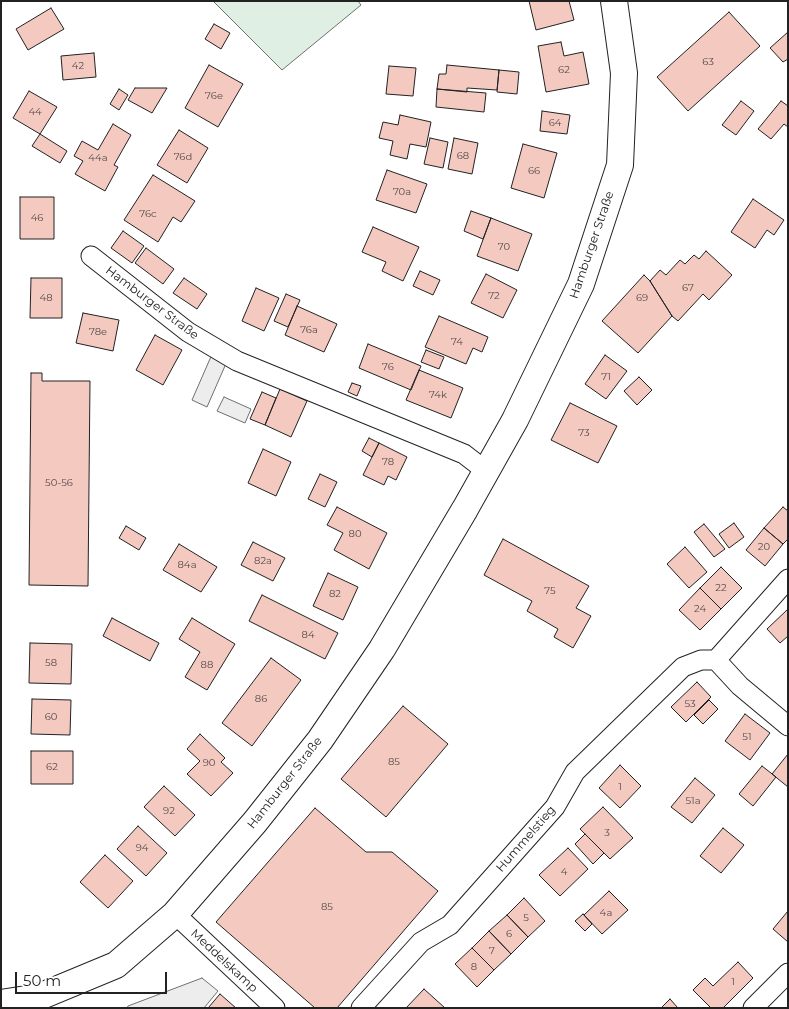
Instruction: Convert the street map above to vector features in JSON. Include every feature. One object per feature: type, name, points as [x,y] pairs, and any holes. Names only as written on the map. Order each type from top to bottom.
[{"type":"street","name":"Hamburger Straße","points":[[1,1004],[39,997],[116,965],[174,914],[255,822],[320,740],[382,650],[525,402],[581,284],[620,164],[624,73],[614,1]]},
{"type":"street","name":"Hamburger Straße","points":[[91,256],[188,332],[237,361],[464,454],[486,471]]},
{"type":"street","points":[[788,579],[716,660],[740,686],[788,726]]},
{"type":"street","name":"Hummelstieg","points":[[361,1008],[421,942],[450,925],[555,807],[575,772],[683,666],[701,660],[716,660]]},
{"type":"street","name":"Meddelskamp","points":[[174,914],[275,1008]]},
{"type":"street","points":[[753,1008],[788,973]]},
{"type":"green space","points":[[213,1],[358,1],[361,5],[282,70]]},
{"type":"shaded area","points":[[213,352],[228,359],[207,407],[192,400]]},
{"type":"shaded area","points":[[224,397],[251,409],[245,423],[217,411]]},
{"type":"shaded area","points":[[202,978],[218,991],[204,1008],[127,1008],[128,1006]]},
{"type":"building","points":[[529,1],[569,1],[574,20],[536,30]]},
{"type":"building","points":[[51,8],[64,29],[28,50],[16,29]]},
{"type":"building","points":[[729,12],[760,46],[688,111],[657,77]]},
{"type":"building","points":[[214,24],[230,33],[221,49],[205,39]]},
{"type":"building","points":[[788,32],[788,59],[783,62],[770,48]]},
{"type":"building","points":[[561,42],[564,56],[583,52],[589,84],[546,92],[538,46]]},
{"type":"building","points":[[94,53],[96,77],[63,80],[61,56]]},
{"type":"building","points":[[209,65],[243,84],[218,127],[185,108]]},
{"type":"building","points":[[447,65],[499,70],[497,90],[467,88],[467,92],[437,89],[439,74],[446,74]]},
{"type":"building","points":[[389,66],[416,68],[413,96],[386,94]]},
{"type":"building","points":[[499,70],[519,72],[517,94],[497,92]]},
{"type":"building","points":[[135,88],[167,88],[152,113],[128,100]]},
{"type":"building","points":[[119,89],[128,95],[119,110],[110,104]]},
{"type":"building","points":[[437,89],[486,93],[484,112],[436,107]]},
{"type":"building","points":[[29,91],[57,107],[40,134],[13,118]]},
{"type":"building","points":[[741,101],[754,111],[736,135],[722,125]]},
{"type":"building","points":[[781,101],[788,106],[788,127],[784,124],[771,139],[758,129]]},
{"type":"building","points":[[542,111],[570,115],[567,134],[540,131]]},
{"type":"building","points":[[400,115],[431,122],[426,147],[410,144],[407,159],[390,155],[393,141],[379,138],[383,122],[398,125]]},
{"type":"building","points":[[113,124],[131,135],[114,165],[118,167],[105,191],[75,174],[83,161],[74,156],[82,141],[98,150]]},
{"type":"building","points":[[179,130],[208,148],[187,183],[157,165]]},
{"type":"building","points":[[40,134],[67,151],[60,163],[32,146]]},
{"type":"building","points":[[430,138],[448,142],[443,168],[424,164]]},
{"type":"building","points":[[454,138],[478,143],[472,174],[448,169]]},
{"type":"building","points":[[523,144],[557,153],[544,198],[511,188]]},
{"type":"building","points":[[387,170],[427,184],[416,213],[376,200]]},
{"type":"building","points":[[153,175],[195,201],[181,222],[173,217],[158,242],[124,220]]},
{"type":"building","points":[[20,197],[54,197],[54,239],[20,239]]},
{"type":"building","points":[[753,199],[784,220],[774,235],[767,230],[755,248],[731,232]]},
{"type":"building","points":[[471,211],[491,218],[483,239],[464,231]]},
{"type":"building","points":[[491,218],[532,234],[518,271],[477,256]]},
{"type":"building","points":[[373,227],[419,247],[403,281],[382,271],[386,262],[362,252]]},
{"type":"building","points":[[123,231],[144,246],[132,263],[111,248]]},
{"type":"building","points":[[146,248],[174,269],[163,284],[135,263]]},
{"type":"building","points":[[706,251],[732,275],[709,300],[703,294],[678,321],[672,316],[650,281],[660,270],[666,275],[680,260],[685,264],[694,255],[699,259]]},
{"type":"building","points":[[420,271],[440,280],[433,295],[413,286]]},
{"type":"building","points":[[486,274],[517,290],[503,318],[471,303]]},
{"type":"building","points":[[644,275],[650,281],[672,316],[638,353],[602,321]]},
{"type":"building","points":[[31,278],[62,278],[62,318],[30,318]]},
{"type":"building","points":[[184,278],[207,294],[197,309],[173,293]]},
{"type":"building","points":[[256,288],[279,298],[264,331],[242,321]]},
{"type":"building","points":[[286,294],[300,300],[288,327],[274,321]]},
{"type":"building","points":[[297,306],[337,324],[324,352],[285,335]]},
{"type":"building","points":[[83,313],[119,320],[113,351],[76,343]]},
{"type":"building","points":[[439,316],[488,337],[482,352],[473,348],[466,364],[425,347]]},
{"type":"building","points":[[155,335],[182,350],[163,385],[136,370]]},
{"type":"building","points":[[368,344],[421,366],[411,390],[359,368]]},
{"type":"building","points":[[426,350],[444,357],[439,369],[421,362]]},
{"type":"building","points":[[605,355],[627,371],[606,399],[585,384]]},
{"type":"building","points":[[419,370],[463,388],[451,418],[406,400]]},
{"type":"building","points":[[31,373],[42,373],[42,381],[90,381],[88,586],[29,585]]},
{"type":"building","points":[[639,377],[652,390],[637,405],[624,391]]},
{"type":"building","points":[[352,383],[361,386],[357,396],[348,392]]},
{"type":"building","points":[[280,389],[307,401],[291,437],[265,425]]},
{"type":"building","points":[[262,392],[276,398],[265,425],[250,419]]},
{"type":"building","points":[[570,403],[617,426],[598,463],[551,440]]},
{"type":"building","points":[[369,438],[379,443],[372,457],[362,451]]},
{"type":"building","points":[[379,443],[407,457],[396,480],[388,476],[384,485],[363,475]]},
{"type":"building","points":[[263,449],[291,462],[276,496],[248,483]]},
{"type":"building","points":[[320,474],[337,482],[325,507],[308,499]]},
{"type":"building","points":[[337,507],[387,533],[369,569],[334,550],[343,533],[327,525]]},
{"type":"building","points":[[783,507],[788,511],[788,539],[783,544],[764,528]]},
{"type":"building","points":[[734,523],[744,537],[729,548],[719,534]]},
{"type":"building","points":[[704,524],[725,549],[714,557],[694,532]]},
{"type":"building","points":[[126,526],[146,538],[139,550],[119,538]]},
{"type":"building","points":[[764,528],[783,544],[765,566],[746,550]]},
{"type":"building","points":[[503,539],[589,586],[576,608],[591,616],[573,648],[554,637],[558,629],[527,611],[532,601],[484,575]]},
{"type":"building","points":[[253,542],[285,558],[273,581],[241,565]]},
{"type":"building","points":[[179,544],[217,567],[201,592],[163,570]]},
{"type":"building","points":[[685,547],[707,572],[689,588],[667,564]]},
{"type":"building","points":[[721,567],[742,588],[721,609],[700,588]]},
{"type":"building","points":[[328,573],[358,587],[343,620],[313,606]]},
{"type":"building","points":[[700,588],[721,609],[700,630],[679,610]]},
{"type":"building","points":[[262,595],[338,633],[325,659],[249,621]]},
{"type":"building","points":[[788,609],[788,636],[780,643],[767,629]]},
{"type":"building","points":[[112,618],[159,643],[150,661],[103,636]]},
{"type":"building","points":[[192,618],[235,644],[207,690],[185,677],[200,652],[179,639]]},
{"type":"building","points":[[30,643],[72,644],[71,684],[29,683]]},
{"type":"building","points":[[271,658],[301,680],[252,746],[222,723]]},
{"type":"building","points":[[697,682],[711,697],[686,722],[671,707]]},
{"type":"building","points":[[32,699],[71,700],[70,735],[31,734]]},
{"type":"building","points":[[709,700],[718,709],[703,724],[694,715]]},
{"type":"building","points":[[403,706],[448,744],[386,817],[341,779]]},
{"type":"building","points":[[745,714],[770,733],[750,760],[725,741]]},
{"type":"building","points":[[200,734],[225,758],[221,762],[233,773],[211,796],[187,774],[200,761],[187,749]]},
{"type":"building","points":[[31,751],[73,751],[73,784],[31,784]]},
{"type":"building","points":[[788,754],[788,787],[772,774]]},
{"type":"building","points":[[620,765],[641,786],[620,808],[599,788]]},
{"type":"building","points":[[762,766],[776,777],[753,806],[739,794]]},
{"type":"building","points":[[695,778],[715,795],[692,823],[671,807]]},
{"type":"building","points":[[164,786],[195,815],[175,836],[144,807]]},
{"type":"building","points":[[603,807],[633,838],[610,859],[580,829]]},
{"type":"building","points":[[315,808],[366,852],[392,852],[438,891],[337,1008],[315,1008],[216,922]]},
{"type":"building","points":[[138,826],[167,853],[146,876],[117,849]]},
{"type":"building","points":[[723,828],[744,845],[721,873],[700,856]]},
{"type":"building","points":[[585,834],[604,853],[593,864],[575,844]]},
{"type":"building","points":[[568,848],[588,869],[560,896],[539,875]]},
{"type":"building","points":[[105,855],[133,881],[108,908],[80,882]]},
{"type":"building","points":[[609,891],[628,910],[602,934],[584,915]]},
{"type":"building","points":[[524,898],[545,921],[528,937],[507,915]]},
{"type":"building","points":[[788,911],[788,942],[773,929]]},
{"type":"building","points":[[583,914],[592,924],[585,931],[575,921]]},
{"type":"building","points":[[507,915],[528,937],[511,954],[489,931]]},
{"type":"building","points":[[489,931],[511,954],[494,970],[472,948]]},
{"type":"building","points":[[472,948],[494,970],[477,987],[455,964]]},
{"type":"building","points":[[738,962],[753,978],[723,1008],[711,1008],[693,990],[705,978],[713,986]]},
{"type":"building","points":[[424,989],[445,1008],[406,1008]]},
{"type":"building","points":[[220,994],[236,1008],[208,1008]]},
{"type":"building","points":[[670,999],[678,1008],[661,1008]]}]
